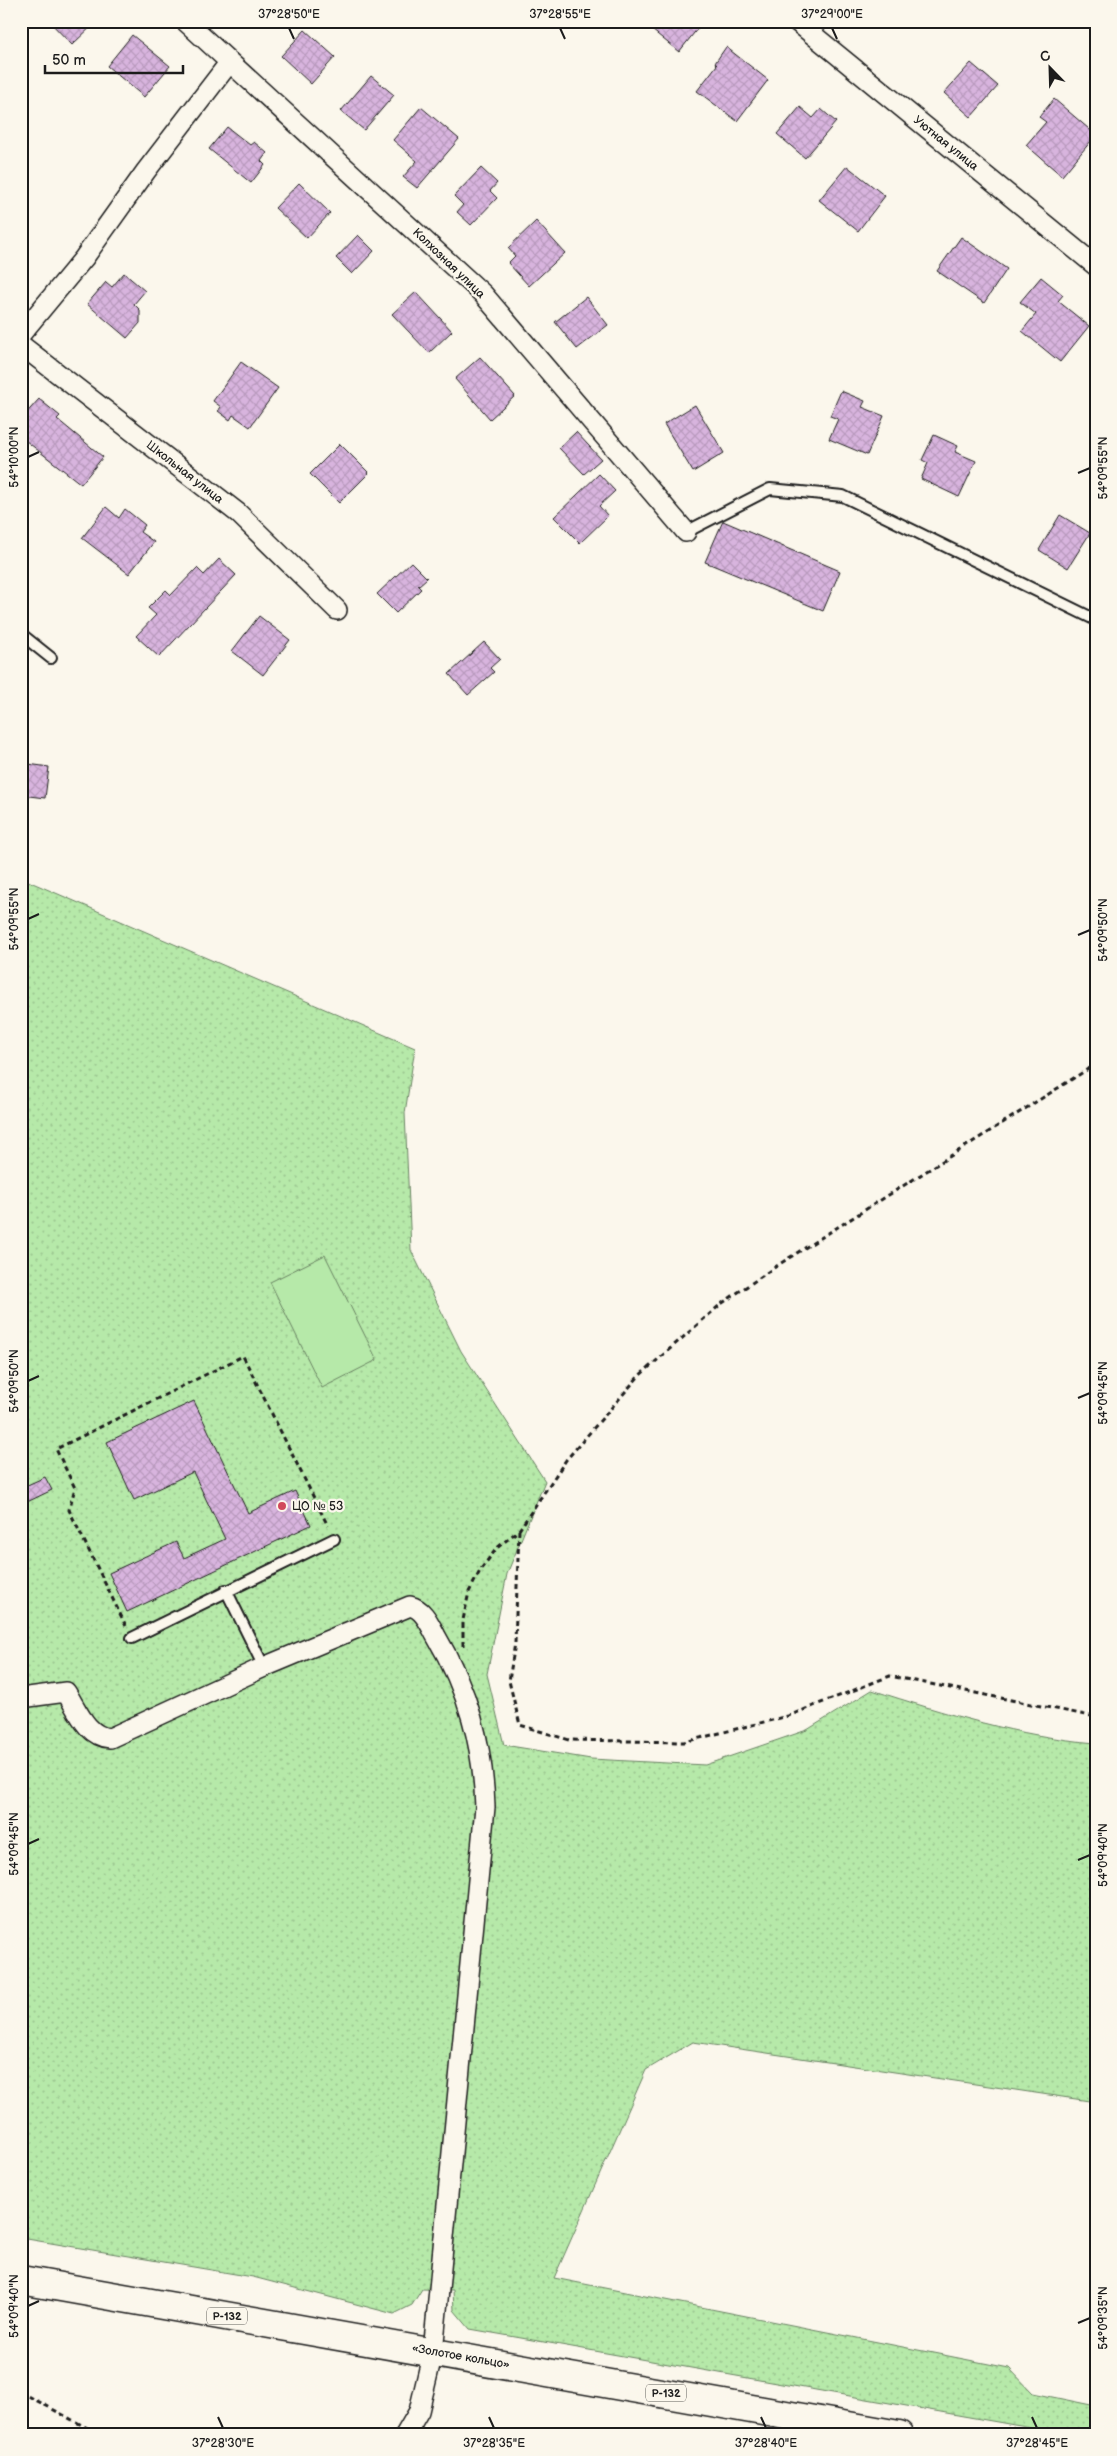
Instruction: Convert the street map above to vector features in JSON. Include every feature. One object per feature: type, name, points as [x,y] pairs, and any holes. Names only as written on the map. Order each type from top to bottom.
[{"type":"highway","name":"«Золотое кольцо»","points":[[21,2280],[900,2435]]},
{"type":"street","name":"Колхозная улица","points":[[185,21],[483,294],[686,532]]},
{"type":"street","name":"Уютная улица","points":[[796,21],[1096,266]]},
{"type":"street","points":[[21,334],[84,258],[146,171],[229,63]]},
{"type":"street","name":"Школьная улица","points":[[21,345],[238,513],[337,610]]},
{"type":"street","points":[[21,1698],[66,1692],[90,1730],[104,1738],[110,1738],[264,1667],[405,1606],[415,1607],[424,1615],[453,1664],[475,1725],[482,1758],[485,1807],[433,2352],[419,2411],[418,2434]]},
{"type":"street","points":[[406,2435],[419,2411]]},
{"type":"lane","points":[[686,532],[770,489],[843,496],[1096,620]]},
{"type":"lane","points":[[21,634],[51,658]]},
{"type":"lane","points":[[132,1638],[226,1590],[334,1539]]},
{"type":"lane","points":[[226,1590],[264,1667]]},
{"type":"lane","points":[[418,2434],[422,2435]]},
{"type":"path","points":[[463,1648],[463,1620],[469,1592],[489,1559],[519,1530],[566,1460],[639,1376],[721,1304],[840,1224],[1096,1064]]},
{"type":"path","points":[[132,1638],[69,1510],[75,1488],[56,1449],[243,1356],[334,1539]]},
{"type":"path","points":[[519,1530],[516,1642],[510,1681],[520,1725],[569,1740],[684,1742],[788,1716],[890,1676],[1096,1717]]},
{"type":"path","points":[[21,2392],[100,2435]]},
{"type":"green space","points":[[21,878],[415,1048],[405,1113],[411,1250],[461,1351],[545,1481],[507,1574],[487,1674],[504,1745],[591,1759],[705,1765],[807,1730],[872,1690],[1011,1730],[1096,1743],[1096,2102],[693,2042],[646,2070],[554,2278],[1009,2368],[1033,2393],[1096,2406],[1096,2435],[1071,2435],[470,2329],[454,2310],[453,2290],[422,2289],[412,2305],[394,2314],[253,2277],[21,2238]]},
{"type":"green space","points":[[325,1255],[377,1360],[322,1388],[270,1282]]},
{"type":"building","points":[[49,21],[97,21],[72,45]]},
{"type":"building","points":[[641,21],[689,21],[698,28],[679,52]]},
{"type":"building","points":[[305,30],[335,57],[311,84],[281,56]]},
{"type":"building","points":[[132,35],[170,66],[144,97],[107,66]]},
{"type":"building","points":[[726,47],[768,80],[737,121],[697,91],[717,65],[715,63]]},
{"type":"building","points":[[971,63],[998,86],[971,117],[944,93]]},
{"type":"building","points":[[371,76],[394,95],[364,130],[341,111]]},
{"type":"building","points":[[1054,99],[1096,135],[1062,176],[1026,145],[1046,122],[1039,117]]},
{"type":"building","points":[[421,107],[459,139],[417,188],[403,177],[417,161],[393,140]]},
{"type":"building","points":[[800,107],[813,118],[821,109],[836,122],[805,158],[777,134]]},
{"type":"building","points":[[227,127],[250,145],[254,142],[267,153],[261,161],[265,165],[251,183],[209,149]]},
{"type":"building","points":[[847,166],[885,196],[858,231],[819,200]]},
{"type":"building","points":[[481,168],[497,183],[490,191],[497,198],[471,225],[457,212],[463,205],[454,196]]},
{"type":"building","points":[[299,183],[330,213],[307,238],[275,208]]},
{"type":"building","points":[[536,221],[565,253],[529,286],[508,263],[515,256],[508,248]]},
{"type":"building","points":[[358,235],[374,251],[352,274],[336,258]]},
{"type":"building","points":[[961,237],[1007,269],[984,303],[937,271]]},
{"type":"building","points":[[124,273],[145,291],[134,304],[140,310],[140,323],[127,338],[87,304],[106,282],[112,287]]},
{"type":"building","points":[[1041,277],[1063,295],[1058,301],[1089,326],[1060,362],[1022,331],[1036,314],[1020,302]]},
{"type":"building","points":[[416,292],[452,331],[429,353],[392,314]]},
{"type":"building","points":[[586,297],[608,325],[577,349],[555,322]]},
{"type":"building","points":[[480,357],[515,396],[490,419],[455,379]]},
{"type":"building","points":[[241,362],[278,388],[250,427],[233,415],[230,420],[218,411],[221,407],[213,401]]},
{"type":"building","points":[[841,391],[865,401],[862,407],[884,416],[867,455],[829,439],[838,419],[830,416]]},
{"type":"building","points":[[39,399],[60,416],[57,419],[103,457],[81,484],[21,437],[21,419]]},
{"type":"building","points":[[695,405],[724,453],[693,472],[664,424]]},
{"type":"building","points":[[576,432],[601,459],[584,474],[559,448]]},
{"type":"building","points":[[934,435],[958,446],[955,452],[976,461],[959,497],[921,479],[928,463],[922,460]]},
{"type":"building","points":[[340,444],[369,473],[339,503],[310,474]]},
{"type":"building","points":[[599,474],[615,491],[599,506],[608,516],[580,543],[554,517]]},
{"type":"building","points":[[106,507],[119,518],[125,509],[145,525],[140,532],[154,542],[129,574],[82,538]]},
{"type":"building","points":[[1060,515],[1090,533],[1068,568],[1039,550]]},
{"type":"building","points":[[723,521],[840,571],[823,611],[705,562]]},
{"type":"building","points":[[219,559],[236,575],[159,657],[136,636],[156,615],[148,608],[166,590],[171,595],[197,568],[204,575]]},
{"type":"building","points":[[411,562],[427,578],[418,586],[421,589],[396,613],[377,594]]},
{"type":"building","points":[[259,616],[290,640],[263,675],[232,651]]},
{"type":"building","points":[[484,642],[500,659],[490,668],[494,672],[468,695],[449,674]]},
{"type":"building","points":[[21,763],[49,767],[45,798],[21,795]]},
{"type":"building","name":"ЦО № 53","points":[[194,1401],[248,1513],[295,1491],[311,1525],[127,1612],[109,1573],[176,1542],[184,1558],[225,1539],[193,1472],[134,1500],[107,1442]]},
{"type":"building","points":[[45,1477],[52,1490],[25,1503],[21,1488]]},
{"type":"place","name":"ЦО № 53","points":[[282,1506]]}]
